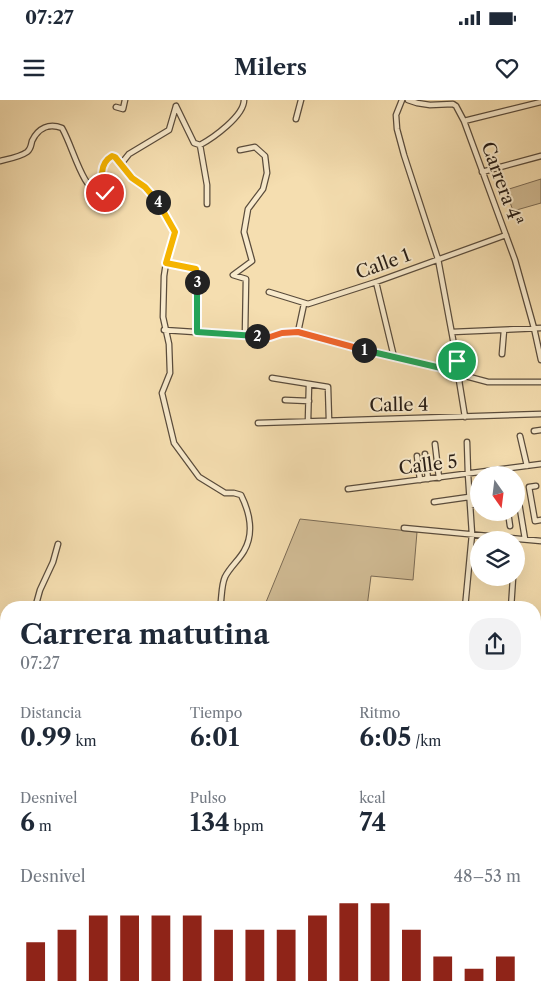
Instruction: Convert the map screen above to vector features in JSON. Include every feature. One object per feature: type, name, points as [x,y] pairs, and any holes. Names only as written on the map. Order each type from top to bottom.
[{"type":"street","points":[[116,107],[123,109],[125,100]]},
{"type":"street","points":[[121,164],[130,154],[170,130],[176,106],[194,143],[200,145],[214,138],[242,109],[244,100]]},
{"type":"street","points":[[296,119],[301,100]]},
{"type":"street","points":[[402,100],[396,115],[397,128],[438,259],[457,361],[465,417]]},
{"type":"street","points":[[408,100],[417,103],[429,102],[453,104],[456,106],[458,100]]},
{"type":"street","points":[[464,121],[541,102]]},
{"type":"street","name":"Carrera 4ª","points":[[456,106],[464,121],[506,235],[534,328],[541,360]]},
{"type":"street","points":[[0,161],[26,152],[37,133],[43,128],[50,126],[62,128],[77,160],[80,172],[98,196],[106,198],[101,178],[102,171],[108,158],[115,157],[132,178],[145,187],[159,202],[172,226],[175,232],[166,263],[163,317],[168,344],[170,373],[162,393],[174,443],[200,477],[225,493],[241,495],[245,503],[250,525],[250,537],[244,550],[226,576],[221,601]]},
{"type":"street","points":[[200,145],[207,185],[206,204]]},
{"type":"street","points":[[240,150],[255,147],[264,156],[267,174],[263,189],[248,208],[244,232],[252,261],[233,275],[246,279],[245,335]]},
{"type":"street","points":[[482,172],[541,156]]},
{"type":"street","name":"Calle 1","points":[[304,304],[376,282],[506,235]]},
{"type":"street","points":[[166,263],[196,269],[197,332]]},
{"type":"street","points":[[376,282],[394,358]]},
{"type":"street","points":[[269,292],[304,304],[298,332]]},
{"type":"street","points":[[452,332],[541,328]]},
{"type":"street","points":[[164,330],[270,337],[282,333],[298,332],[394,358],[441,368],[488,382],[541,382]]},
{"type":"street","points":[[502,354],[504,330]]},
{"type":"street","points":[[272,378],[328,388],[329,420]]},
{"type":"street","points":[[308,421],[309,384]]},
{"type":"street","points":[[286,400],[308,401]]},
{"type":"street","name":"Calle 4","points":[[258,423],[541,414]]},
{"type":"street","points":[[534,431],[541,430]]},
{"type":"street","points":[[520,436],[527,466]]},
{"type":"street","points":[[434,502],[470,497],[467,442]]},
{"type":"street","points":[[435,444],[439,478]]},
{"type":"street","points":[[425,454],[428,479]]},
{"type":"street","points":[[417,456],[420,480]]},
{"type":"street","name":"Calle 5","points":[[527,466],[541,464]]},
{"type":"street","name":"Calle 5","points":[[348,489],[468,474]]},
{"type":"street","points":[[536,486],[528,487],[535,521],[541,520]]},
{"type":"street","points":[[525,506],[532,505]]},
{"type":"street","points":[[509,521],[510,526]]},
{"type":"street","points":[[404,528],[470,534]]},
{"type":"street","points":[[525,539],[541,541]]},
{"type":"street","points":[[37,601],[40,590],[54,562],[58,544]]},
{"type":"street","points":[[466,601],[470,555]]},
{"type":"street","points":[[511,601],[512,586]]},
{"type":"street","points":[[541,833],[541,843]]},
{"type":"shaded area","points":[[541,179],[541,203],[513,211],[506,190]]},
{"type":"shaded area","points":[[300,519],[417,532],[413,580],[371,576],[368,601],[266,601]]},
{"type":"route","points":[[105,193],[101,178],[102,171],[108,158],[112,156],[115,157],[132,178],[145,187],[159,202],[175,232],[166,263],[196,269],[197,332],[270,337],[282,333],[298,332],[458,374],[457,361]]}]
